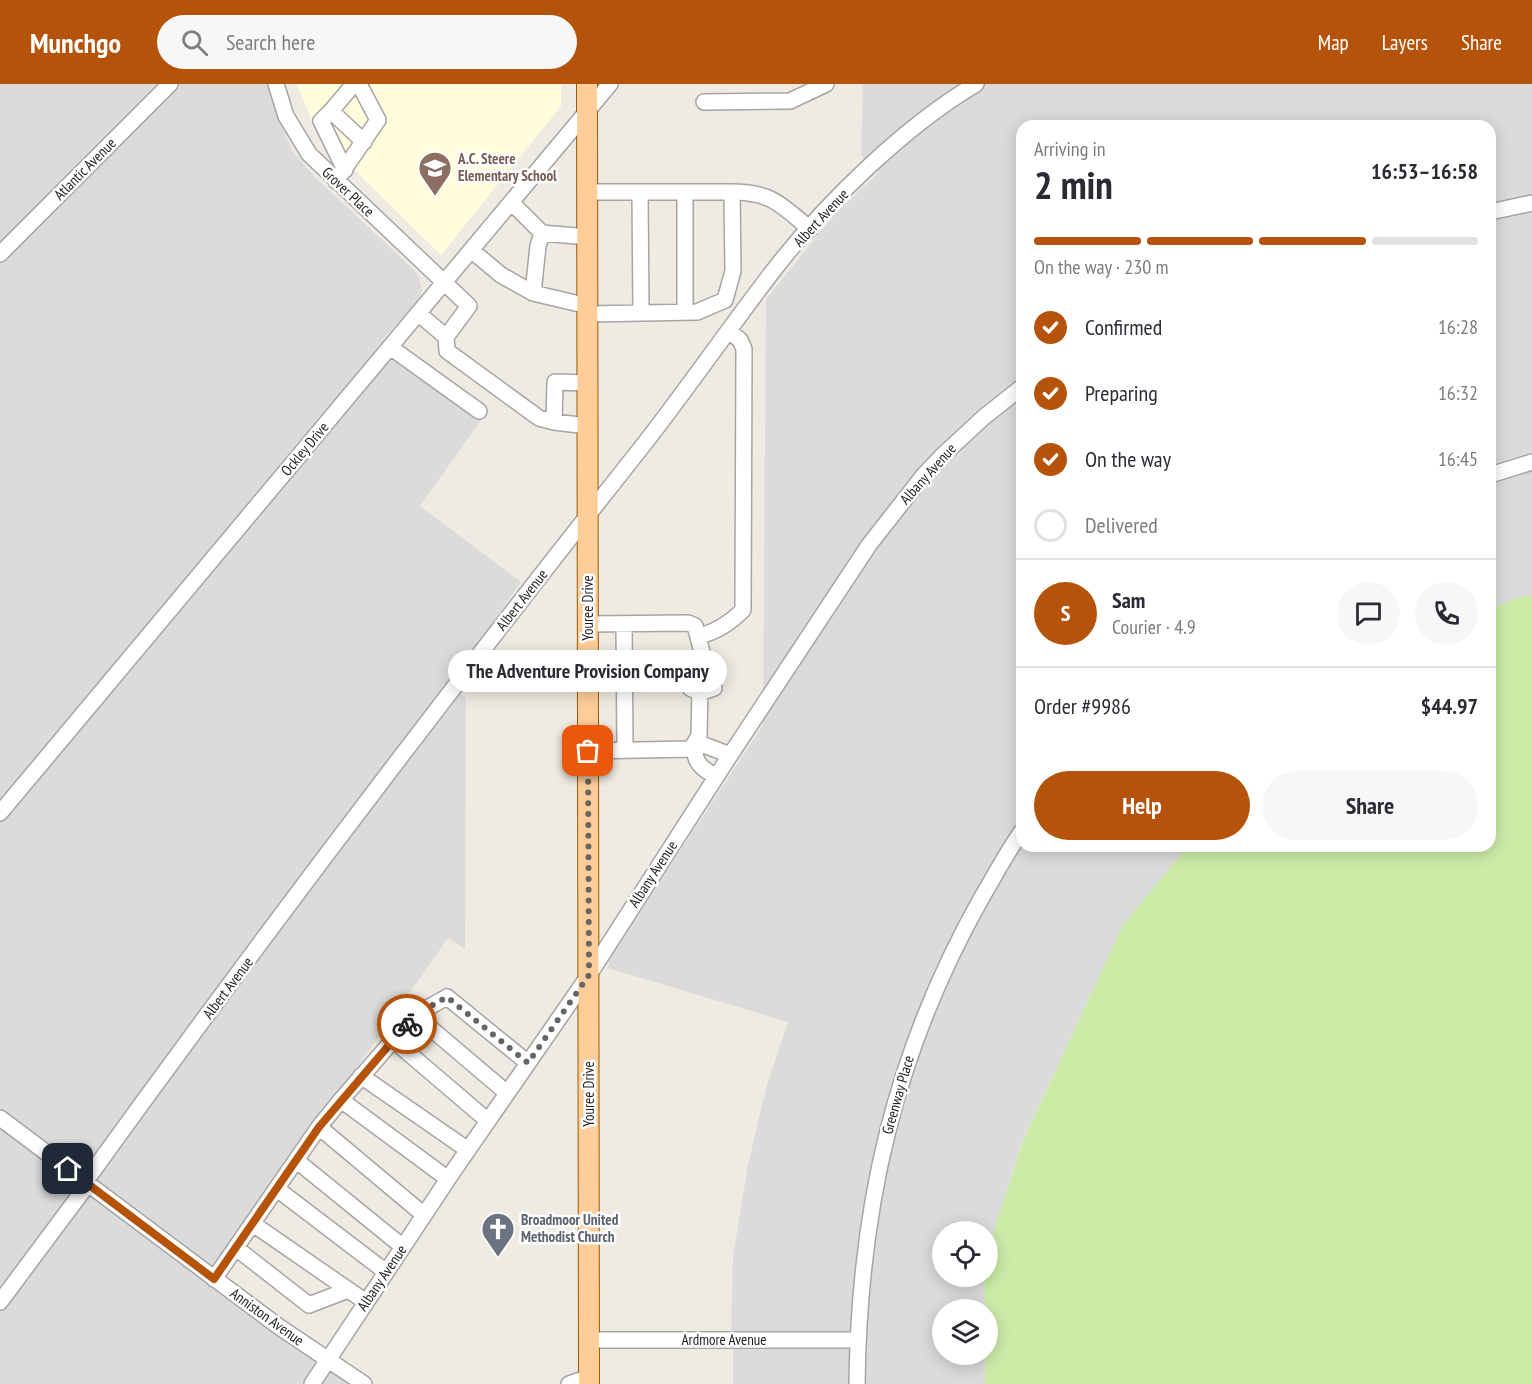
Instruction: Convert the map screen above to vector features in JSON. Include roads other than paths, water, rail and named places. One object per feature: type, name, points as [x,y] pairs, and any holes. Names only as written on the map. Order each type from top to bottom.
[{"type":"main road","name":"Youree Drive","points":[[587,84],[589,1381]]},
{"type":"street","name":"Atlantic Avenue","points":[[0,254],[170,84]]},
{"type":"street","name":"Grover Place","points":[[276,84],[293,129],[309,154],[340,175],[470,306],[446,337]]},
{"type":"street","points":[[340,175],[321,121],[354,84]]},
{"type":"street","points":[[340,175],[378,120],[359,84]]},
{"type":"street","name":"Ockley Drive","points":[[0,813],[610,84]]},
{"type":"street","points":[[704,102],[790,101],[826,84]]},
{"type":"street","name":"Albert Avenue","points":[[0,1302],[439,707],[686,390],[779,264],[880,157],[923,121],[976,84]]},
{"type":"street","points":[[331,111],[364,142]]},
{"type":"street","points":[[587,192],[754,192],[776,201],[810,229]]},
{"type":"street","points":[[640,192],[641,313]]},
{"type":"street","points":[[685,192],[685,312]]},
{"type":"street","points":[[471,250],[501,275],[533,293],[588,310],[641,313],[697,312],[725,300],[734,271],[732,192]]},
{"type":"street","points":[[511,202],[542,233],[588,237]]},
{"type":"street","points":[[1496,211],[1532,203]]},
{"type":"street","points":[[533,293],[538,246],[542,233]]},
{"type":"street","points":[[418,313],[446,337],[447,351],[539,418],[588,426]]},
{"type":"street","points":[[699,636],[714,633],[743,610],[744,349],[740,340],[729,331]]},
{"type":"street","points":[[390,347],[479,411]]},
{"type":"street","points":[[554,422],[555,382],[588,384]]},
{"type":"street","name":"Albany Avenue","points":[[312,1384],[448,1179],[589,975],[730,755],[886,522],[944,455],[984,417],[1016,392]]},
{"type":"street","points":[[1496,473],[1532,462]]},
{"type":"street","points":[[588,624],[688,623],[695,626],[699,636],[703,669]]},
{"type":"street","points":[[624,624],[625,750]]},
{"type":"street","points":[[702,689],[699,736],[693,749],[698,764],[716,777]]},
{"type":"street","points":[[588,751],[693,749],[704,745],[730,755]]},
{"type":"street","name":"Greenway Place","points":[[857,1384],[857,1340],[862,1273],[871,1207],[904,1069],[951,955],[1016,841]]},
{"type":"street","points":[[214,1279],[319,1127],[392,1039],[415,1015],[447,997],[528,1063]]},
{"type":"street","points":[[415,1015],[507,1093]]},
{"type":"street","points":[[392,1039],[488,1121]]},
{"type":"street","points":[[361,1076],[468,1150]]},
{"type":"street","points":[[341,1100],[448,1179]]},
{"type":"street","name":"Anniston Avenue","points":[[0,1118],[214,1279],[364,1384]]},
{"type":"street","points":[[319,1127],[424,1215]]},
{"type":"street","points":[[297,1161],[403,1247]]},
{"type":"street","points":[[277,1189],[386,1272]]},
{"type":"street","points":[[253,1224],[366,1302]]},
{"type":"street","points":[[236,1248],[309,1305],[348,1290]]},
{"type":"street","name":"Ardmore Avenue","points":[[590,1340],[857,1340]]},
{"type":"street","points":[[569,1384],[589,1381]]},
{"type":"tunnel","points":[[700,669],[700,688]]},
{"type":"place","name":"A.C. Steere Elementary School","points":[[435,197]]},
{"type":"place","name":"The Adventure Provision Company","points":[[588,751]]},
{"type":"place","name":"Broadmoor United Methodist Church","points":[[498,1258]]}]
